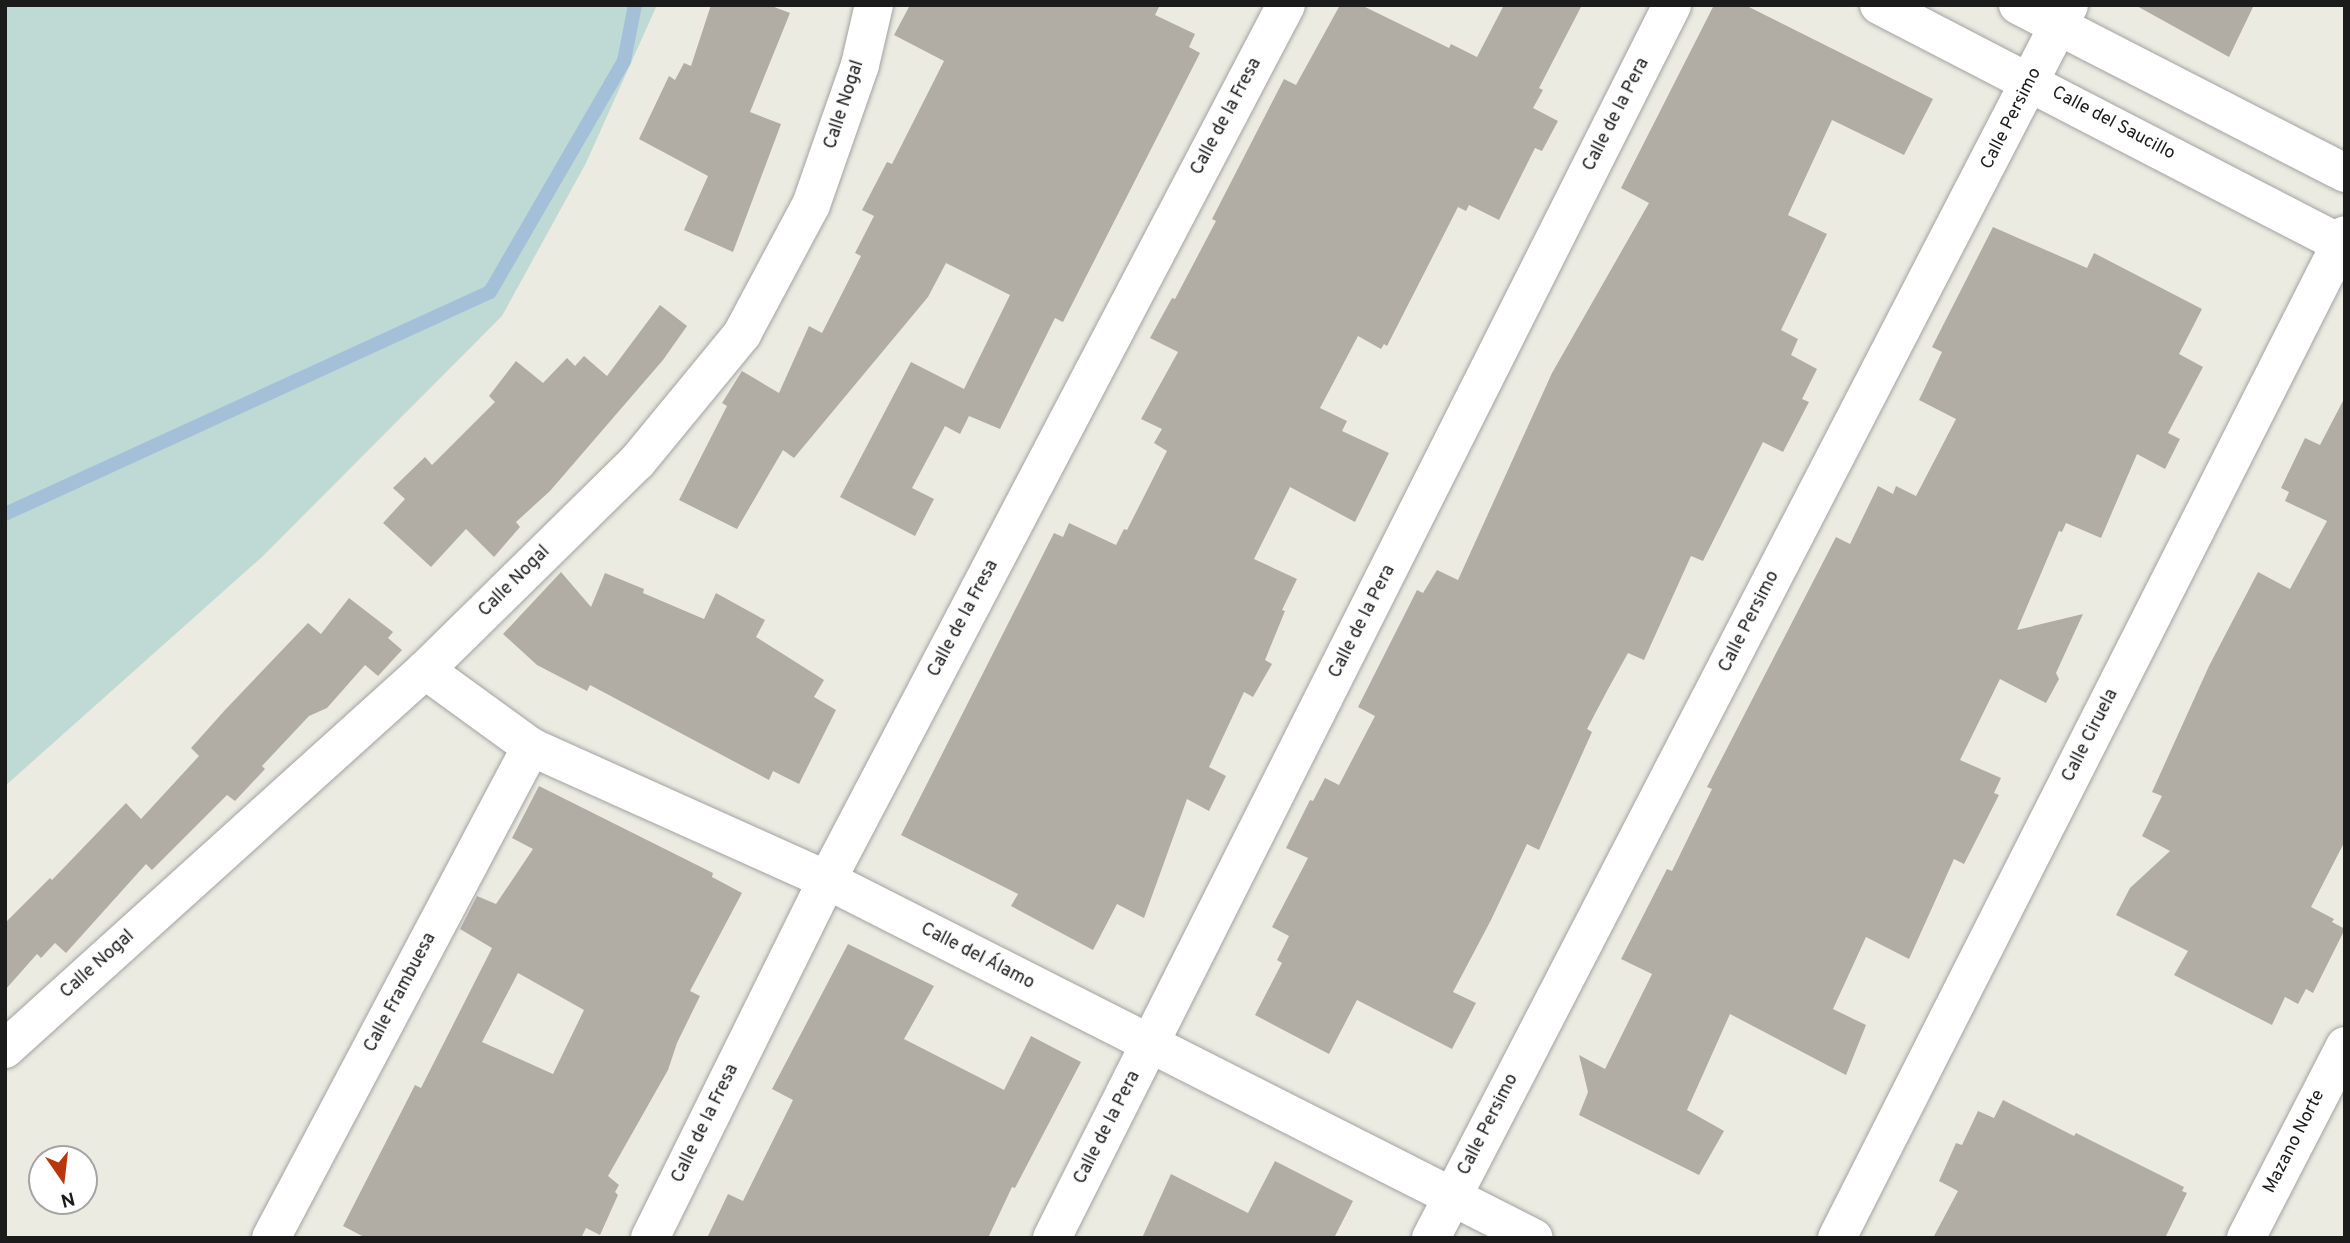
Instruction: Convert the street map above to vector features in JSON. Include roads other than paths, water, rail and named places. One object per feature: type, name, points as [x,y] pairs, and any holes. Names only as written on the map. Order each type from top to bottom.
[{"type":"street","name":"Calle Nogal","points":[[5,1049],[425,670],[637,461],[742,334],[811,205],[860,65],[874,5]]},
{"type":"street","name":"Calle de la Fresa","points":[[650,1238],[827,880],[1286,5]]},
{"type":"street","name":"Calle de la Pera","points":[[1052,1238],[1672,5]]},
{"type":"street","name":"Calle del Saucillo","points":[[1879,5],[2343,241]]},
{"type":"street","points":[[2018,5],[2064,15],[2345,173]]},
{"type":"street","name":"Calle Persimo","points":[[1431,1238],[2064,15]]},
{"type":"street","name":"Calle Ciruela","points":[[1837,1238],[2343,241]]},
{"type":"street","name":"Calle del Álamo","points":[[425,670],[531,747],[827,880],[1534,1238]]},
{"type":"street","name":"Calle Frambuesa","points":[[271,1238],[531,747]]},
{"type":"street","name":"Mazano Norte","points":[[2246,1238],[2345,1046]]},
{"type":"waterway","points":[[5,514],[490,292],[624,61],[635,5]]}]
